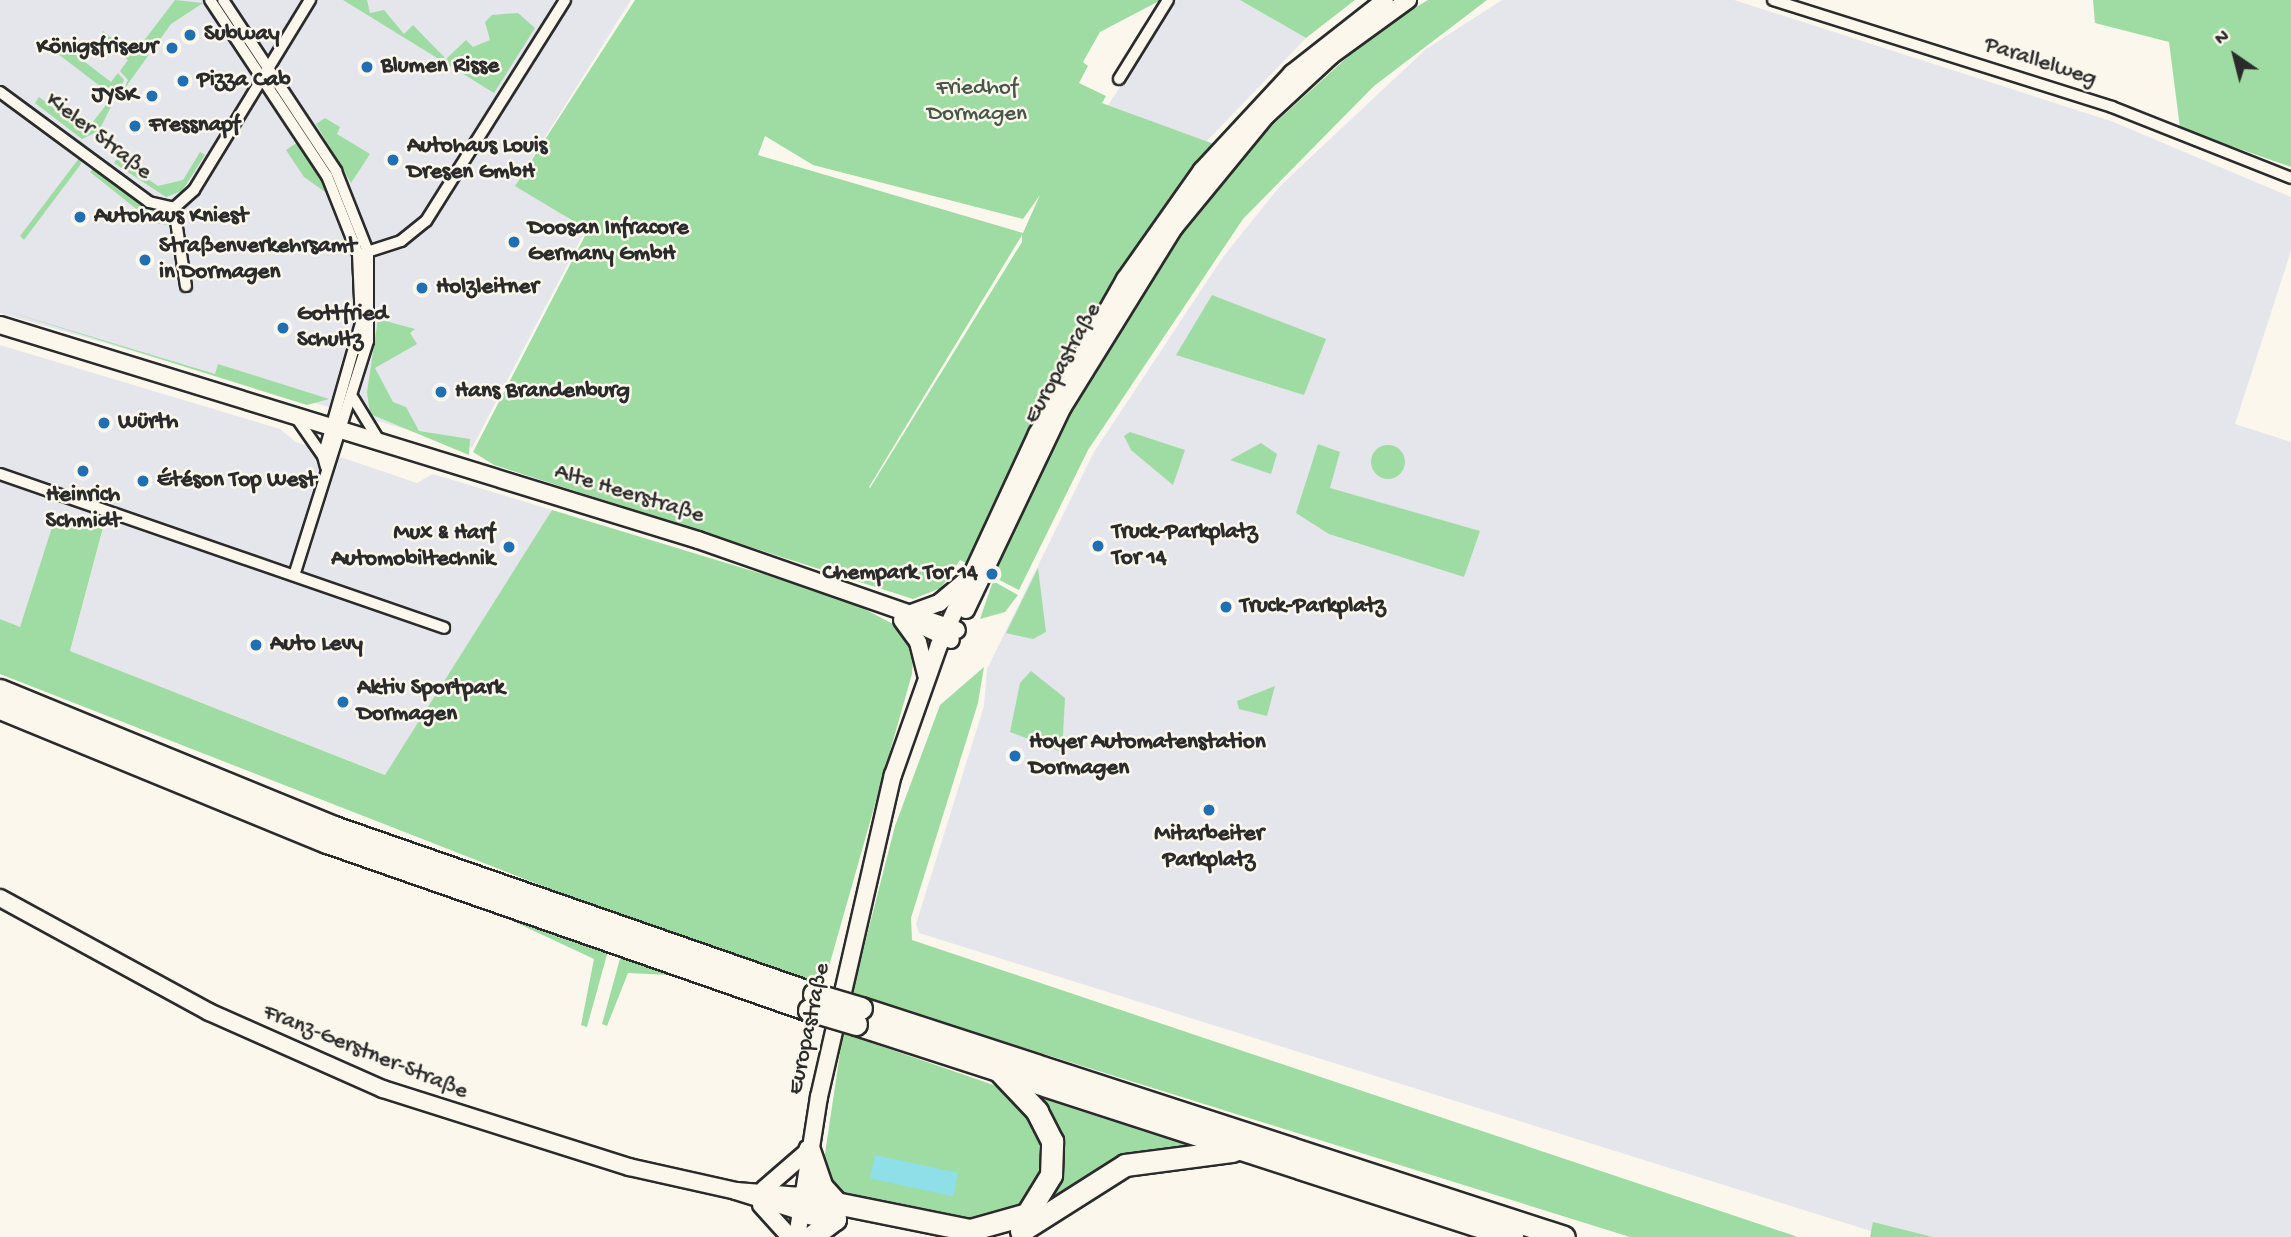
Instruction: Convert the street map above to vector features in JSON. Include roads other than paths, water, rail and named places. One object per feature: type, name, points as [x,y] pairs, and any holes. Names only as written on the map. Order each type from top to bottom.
[{"type":"highway","points":[[0,690],[334,827],[598,929]]},
{"type":"highway","points":[[0,708],[327,842],[598,929],[811,1002],[1564,1237]]},
{"type":"highway","points":[[859,1016],[1000,1072],[1512,1237]]},
{"type":"highway","points":[[811,1237],[837,1213],[970,1230],[1027,1214],[1051,1175],[1052,1141],[1037,1111],[1000,1072]]},
{"type":"highway","points":[[1008,1237],[1125,1165],[1239,1149]]},
{"type":"highway","points":[[808,1150],[822,1187],[837,1213]]},
{"type":"highway","points":[[801,1203],[930,1237]]},
{"type":"main road","name":"Europastraße","points":[[880,832],[970,576],[1054,400],[1163,221],[1257,107],[1385,0]]},
{"type":"main road","name":"Europastraße","points":[[797,1237],[808,1150],[880,832],[926,679],[1063,407],[1174,228],[1283,100],[1408,0]]},
{"type":"main road","name":"Alte Heerstraße","points":[[0,325],[378,439],[799,573],[914,612],[950,633]]},
{"type":"main road","points":[[914,612],[939,603],[970,576]]},
{"type":"main road","name":"Alte Heerstraße","points":[[867,598],[898,615],[950,633]]},
{"type":"main road","points":[[898,615],[921,649],[926,679]]},
{"type":"main road","name":"Franz-Gerstner-Straße","points":[[0,898],[269,1041],[383,1089],[560,1149],[736,1191],[801,1203]]},
{"type":"main road","points":[[790,1237],[759,1196],[784,1178],[808,1150]]},
{"type":"street","points":[[210,0],[266,73]]},
{"type":"street","points":[[223,0],[336,192],[363,253],[370,325],[353,397],[337,428]]},
{"type":"street","points":[[186,286],[174,208],[194,190],[310,0]]},
{"type":"street","points":[[363,253],[401,241],[426,221],[565,0]]},
{"type":"street","points":[[1119,79],[1168,0]]},
{"type":"street","name":"Parallelweg","points":[[1773,0],[2112,107],[2291,178]]},
{"type":"street","name":"Kieler Straße","points":[[0,92],[149,202],[174,208]]},
{"type":"street","points":[[295,573],[337,428],[361,323],[363,253]]},
{"type":"street","points":[[353,397],[378,439]]},
{"type":"street","points":[[295,416],[325,462]]},
{"type":"street","points":[[0,474],[295,573],[444,628]]},
{"type":"water","points":[[875,1155],[958,1173],[953,1196],[870,1178]]},
{"type":"place","name":"Subway","points":[[190,35]]},
{"type":"place","name":"Königsfriseur","points":[[172,48]]},
{"type":"place","name":"Blumen Risse","points":[[367,67]]},
{"type":"place","name":"Pizza Cab","points":[[183,81]]},
{"type":"place","name":"JYSK","points":[[152,96]]},
{"type":"place","name":"Fressnapf","points":[[135,126]]},
{"type":"place","name":"Autohaus Louis Dresen GmbH","points":[[393,160]]},
{"type":"place","name":"Autohaus Kniest","points":[[80,217]]},
{"type":"place","name":"Doosan Infracore Germany GmbH","points":[[514,242]]},
{"type":"place","name":"Straßenverkehrsamt in Dormagen","points":[[145,260]]},
{"type":"place","name":"Holzleitner","points":[[422,288]]},
{"type":"place","name":"Gottfried Schultz","points":[[283,328]]},
{"type":"place","name":"Hans Brandenburg","points":[[441,392]]},
{"type":"place","name":"Würth","points":[[104,423]]},
{"type":"place","name":"Heinrich Schmidt","points":[[83,471]]},
{"type":"place","name":"Étéson Top West","points":[[143,481]]},
{"type":"place","name":"Truck-Parkplatz Tor 14","points":[[1098,546]]},
{"type":"place","name":"Mux & Harf Automobiltechnik","points":[[509,547]]},
{"type":"place","name":"Chempark Tor 14","points":[[992,574]]},
{"type":"place","name":"Truck-Parkplatz","points":[[1226,607]]},
{"type":"place","name":"Auto Levy","points":[[256,645]]},
{"type":"place","name":"Aktiv Sportpark Dormagen","points":[[343,702]]},
{"type":"place","name":"Hoyer Automatenstation Dormagen","points":[[1015,756]]},
{"type":"place","name":"Mitarbeiter Parkplatz","points":[[1209,810]]},
{"type":"park label","name":"Friedhof Dormagen","points":[[977,102]]}]
